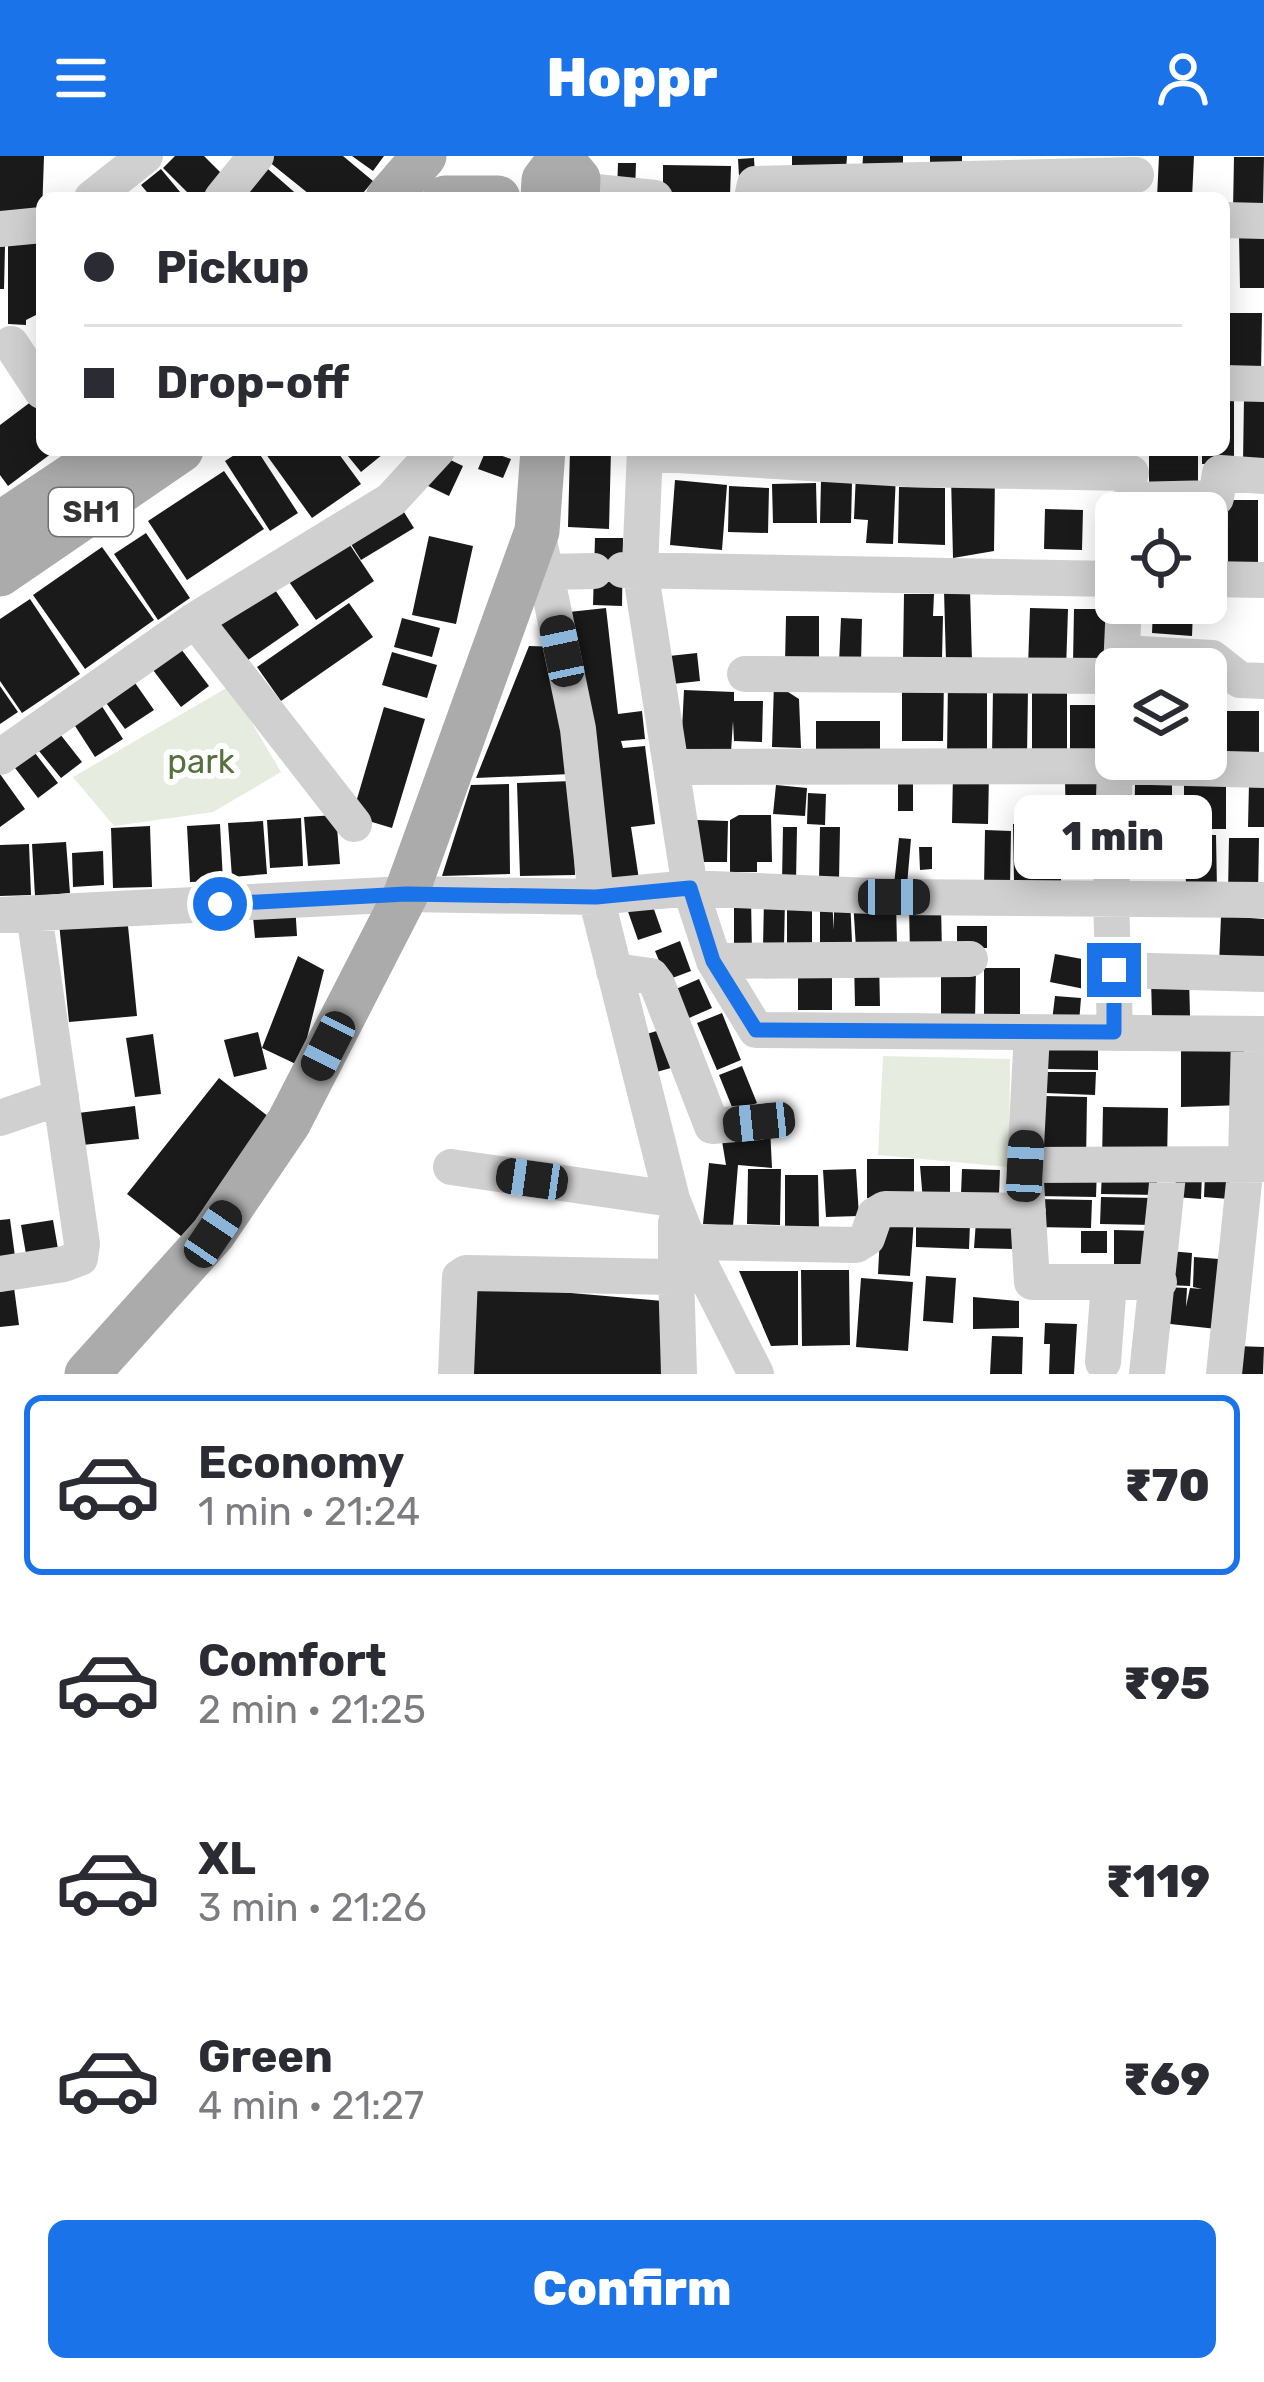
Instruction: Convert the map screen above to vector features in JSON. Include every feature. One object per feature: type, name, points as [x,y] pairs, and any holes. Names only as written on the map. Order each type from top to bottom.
[{"type":"main road","points":[[393,192],[424,156]]},
{"type":"main road","points":[[440,192],[468,156]]},
{"type":"main road","name":"SH1","points":[[0,524],[91,456]]},
{"type":"main road","name":"SH1","points":[[0,574],[172,456]]},
{"type":"main road","points":[[87,1374],[213,1234],[289,1122],[406,894],[542,551],[543,456]]},
{"type":"street","points":[[100,192],[145,156]]},
{"type":"street","points":[[227,192],[256,156]]},
{"type":"street","points":[[753,192],[755,184],[1136,176]]},
{"type":"street","points":[[568,181],[624,192]]},
{"type":"street","points":[[1230,220],[1264,221]]},
{"type":"street","points":[[0,229],[36,226]]},
{"type":"street","points":[[18,338],[36,378]]},
{"type":"street","points":[[1230,383],[1264,384]]},
{"type":"street","points":[[0,757],[195,620],[391,500],[431,456]]},
{"type":"street","points":[[644,456],[619,570],[672,767],[690,888],[713,961],[756,1030],[1256,1034],[1246,1337],[1224,1374]]},
{"type":"street","points":[[703,456],[1130,484],[1216,498],[1220,473],[1264,476]]},
{"type":"street","points":[[679,1374],[678,1230],[596,897],[578,730],[542,551],[619,570],[1095,579]]},
{"type":"street","points":[[1227,580],[1264,580]]},
{"type":"street","points":[[195,620],[354,824]]},
{"type":"street","points":[[745,674],[1095,667]]},
{"type":"street","points":[[1227,669],[1240,680],[1264,681]]},
{"type":"street","points":[[672,767],[1095,750]]},
{"type":"street","points":[[1227,765],[1264,770]]},
{"type":"street","points":[[1113,780],[1114,1032]]},
{"type":"street","points":[[0,1274],[64,1264],[80,1258],[82,1244],[61,1097],[17,914],[406,894],[596,897],[690,888],[894,897],[1264,900]]},
{"type":"street","points":[[713,961],[970,959]]},
{"type":"street","points":[[614,970],[651,976],[657,984],[712,1126],[759,1122]]},
{"type":"street","points":[[1114,970],[1264,974]]},
{"type":"street","points":[[1032,1033],[1025,1166],[1032,1282],[1159,1282]]},
{"type":"street","points":[[0,1118],[61,1097]]},
{"type":"street","points":[[1025,1166],[1255,1164]]},
{"type":"street","points":[[1147,1374],[1169,1165]]},
{"type":"street","points":[[451,1167],[678,1230],[856,1245],[867,1238],[875,1215],[884,1209],[1028,1211]]},
{"type":"street","points":[[456,1374],[460,1277],[466,1273],[670,1277],[678,1230]]},
{"type":"street","points":[[678,1230],[756,1374]]},
{"type":"street","points":[[1103,1362],[1109,1282]]},
{"type":"green space","name":"park","points":[[230,686],[281,772],[213,812],[114,826],[73,777]]},
{"type":"green space","points":[[883,1056],[1010,1059],[1009,1167],[878,1155]]},
{"type":"building","points":[[0,156],[44,156],[43,192],[36,192],[36,214],[0,215]]},
{"type":"building","points":[[175,156],[204,156],[225,177],[210,192],[187,192],[163,168]]},
{"type":"building","points":[[272,156],[343,156],[373,181],[364,192],[307,192],[268,161]]},
{"type":"building","points":[[352,156],[384,156],[373,171]]},
{"type":"building","points":[[792,156],[847,156],[846,170],[792,167]]},
{"type":"building","points":[[863,156],[903,156],[903,173],[862,173]]},
{"type":"building","points":[[930,156],[962,156],[962,167],[930,168]]},
{"type":"building","points":[[1159,156],[1194,156],[1192,192],[1157,192]]},
{"type":"building","points":[[1234,157],[1264,157],[1263,210],[1233,210]]},
{"type":"building","points":[[754,158],[756,192],[740,192],[738,159]]},
{"type":"building","points":[[260,162],[294,192],[234,192]]},
{"type":"building","points":[[618,163],[636,163],[635,192],[617,192]]},
{"type":"building","points":[[663,165],[731,166],[730,192],[663,192]]},
{"type":"building","points":[[161,169],[180,192],[147,192],[141,185]]},
{"type":"building","points":[[32,234],[36,241],[36,315],[26,325],[8,324],[8,237]]},
{"type":"building","points":[[1239,235],[1264,235],[1264,288],[1240,288]]},
{"type":"building","points":[[0,246],[5,246],[4,289],[0,289]]},
{"type":"building","points":[[1230,313],[1262,313],[1261,373],[1230,372]]},
{"type":"building","points":[[1244,397],[1264,397],[1264,463],[1243,463]]},
{"type":"building","points":[[36,398],[36,456],[48,456],[8,486],[0,475],[0,425]]},
{"type":"building","points":[[1230,398],[1234,398],[1234,464],[1202,464],[1202,456],[1230,456]]},
{"type":"building","points":[[233,456],[261,456],[298,513],[270,531],[225,461]]},
{"type":"building","points":[[267,456],[340,456],[361,484],[312,518]]},
{"type":"building","points":[[348,456],[381,456],[361,472]]},
{"type":"building","points":[[440,456],[463,466],[449,496],[426,485]]},
{"type":"building","points":[[483,456],[511,459],[503,478],[478,469]]},
{"type":"building","points":[[570,456],[611,456],[609,529],[568,527]]},
{"type":"building","points":[[987,456],[1066,456],[1065,463],[987,460]]},
{"type":"building","points":[[1149,456],[1198,456],[1198,491],[1149,491]]},
{"type":"building","points":[[224,471],[264,529],[187,580],[148,521]]},
{"type":"building","points":[[856,473],[896,474],[893,544],[866,543],[868,520],[854,519]]},
{"type":"building","points":[[951,476],[995,477],[994,551],[953,558]]},
{"type":"building","points":[[675,480],[727,485],[722,550],[670,545]]},
{"type":"building","points":[[821,481],[852,482],[851,523],[820,523]]},
{"type":"building","points":[[816,483],[817,523],[773,523],[772,484]]},
{"type":"building","points":[[729,486],[769,488],[768,533],[728,532]]},
{"type":"building","points":[[899,487],[945,488],[945,545],[898,543]]},
{"type":"building","points":[[1228,500],[1258,500],[1258,564],[1228,564]]},
{"type":"building","points":[[397,501],[414,528],[361,560],[344,533]]},
{"type":"building","points":[[1045,509],[1083,510],[1082,550],[1044,549]]},
{"type":"building","points":[[146,533],[190,598],[158,620],[114,554]]},
{"type":"building","points":[[429,536],[473,546],[456,624],[412,615]]},
{"type":"building","points":[[595,538],[623,538],[622,606],[593,605]]},
{"type":"building","points":[[346,539],[374,581],[316,620],[287,579]]},
{"type":"building","points":[[102,547],[154,620],[85,669],[33,595]]},
{"type":"building","points":[[271,584],[299,625],[235,669],[207,628]]},
{"type":"building","points":[[970,590],[972,661],[946,662],[944,591]]},
{"type":"building","points":[[904,594],[934,594],[933,616],[943,616],[942,659],[903,659]]},
{"type":"building","points":[[30,599],[80,674],[22,713],[0,681],[0,619]]},
{"type":"building","points":[[349,603],[373,637],[281,701],[257,667]]},
{"type":"building","points":[[606,608],[618,714],[642,711],[645,739],[621,741],[623,748],[645,746],[655,824],[631,827],[640,886],[605,891],[569,612]]},
{"type":"building","points":[[1030,608],[1068,609],[1066,670],[1028,668]]},
{"type":"building","points":[[1074,609],[1095,609],[1095,624],[1107,624],[1106,648],[1095,648],[1095,664],[1073,663]]},
{"type":"building","points":[[786,616],[819,616],[819,663],[785,663]]},
{"type":"building","points":[[402,618],[440,628],[432,657],[394,647]]},
{"type":"building","points":[[841,618],[862,619],[861,664],[839,663]]},
{"type":"building","points":[[1152,624],[1192,624],[1192,636],[1152,633]]},
{"type":"building","points":[[529,646],[559,647],[571,774],[476,778]]},
{"type":"building","points":[[181,649],[209,686],[181,707],[153,670]]},
{"type":"building","points":[[392,652],[437,665],[427,698],[382,685]]},
{"type":"building","points":[[697,653],[700,681],[672,684],[669,656]]},
{"type":"building","points":[[902,678],[944,678],[943,741],[902,741]]},
{"type":"building","points":[[133,680],[154,710],[125,729],[104,700]]},
{"type":"building","points":[[948,680],[987,680],[987,756],[947,756]]},
{"type":"building","points":[[774,683],[799,699],[801,748],[772,747]]},
{"type":"building","points":[[1032,685],[1067,685],[1067,752],[1032,752]]},
{"type":"building","points":[[0,686],[18,712],[0,724]]},
{"type":"building","points":[[993,688],[1028,689],[1027,757],[992,757]]},
{"type":"building","points":[[684,690],[734,692],[734,701],[763,701],[762,742],[734,741],[733,721],[731,752],[681,750]]},
{"type":"building","points":[[96,697],[123,739],[95,757],[68,715]]},
{"type":"building","points":[[1070,705],[1095,705],[1095,752],[1070,752]]},
{"type":"building","points":[[384,707],[425,719],[392,828],[352,816]]},
{"type":"building","points":[[1227,711],[1259,711],[1259,763],[1227,763]]},
{"type":"building","points":[[816,721],[880,721],[880,751],[816,752]]},
{"type":"building","points":[[60,734],[82,762],[61,778],[39,751]]},
{"type":"building","points":[[35,753],[58,783],[38,798],[15,768]]},
{"type":"building","points":[[0,774],[25,809],[0,827]]},
{"type":"building","points":[[953,774],[989,774],[988,824],[952,823]]},
{"type":"building","points":[[898,780],[913,780],[913,811],[898,811]]},
{"type":"building","points":[[1101,780],[1101,822],[1066,821],[1065,782]]},
{"type":"building","points":[[1184,780],[1226,780],[1226,829],[1184,829]]},
{"type":"building","points":[[572,781],[575,875],[520,876],[517,783]]},
{"type":"building","points":[[1249,783],[1264,783],[1264,827],[1248,827]]},
{"type":"building","points":[[509,784],[510,874],[442,876],[471,785]]},
{"type":"building","points":[[1135,784],[1172,785],[1172,833],[1134,832]]},
{"type":"building","points":[[776,785],[807,788],[805,816],[773,814]]},
{"type":"building","points":[[808,793],[826,794],[825,825],[807,824]]},
{"type":"building","points":[[336,815],[340,864],[308,866],[304,817]]},
{"type":"building","points":[[739,815],[771,815],[772,862],[757,862],[757,872],[730,872],[730,820]]},
{"type":"building","points":[[301,818],[303,866],[270,868],[267,820]]},
{"type":"building","points":[[697,820],[728,821],[727,862],[697,862]]},
{"type":"building","points":[[263,821],[267,874],[232,877],[228,823]]},
{"type":"building","points":[[1061,823],[1061,881],[1014,882],[1013,824]]},
{"type":"building","points":[[220,824],[223,881],[190,882],[187,826]]},
{"type":"building","points":[[150,826],[152,887],[113,888],[111,828]]},
{"type":"building","points":[[783,827],[797,827],[796,882],[782,882]]},
{"type":"building","points":[[820,827],[840,827],[839,880],[819,880]]},
{"type":"building","points":[[985,830],[1011,831],[1010,888],[984,887]]},
{"type":"building","points":[[1185,835],[1216,835],[1217,890],[1186,890]]},
{"type":"building","points":[[899,838],[911,839],[907,885],[894,885]]},
{"type":"building","points":[[1229,838],[1259,838],[1258,894],[1228,894]]},
{"type":"building","points":[[66,842],[70,893],[35,896],[32,844]]},
{"type":"building","points":[[29,844],[31,895],[0,896],[0,845]]},
{"type":"building","points":[[919,847],[932,847],[932,869],[920,870]]},
{"type":"building","points":[[103,851],[104,885],[73,887],[72,853]]},
{"type":"building","points":[[734,897],[751,897],[752,954],[734,952]]},
{"type":"building","points":[[650,898],[662,932],[638,940],[626,906]]},
{"type":"building","points":[[850,898],[852,942],[820,945],[820,901],[832,901],[834,930],[834,900]]},
{"type":"building","points":[[764,899],[785,899],[784,947],[763,947]]},
{"type":"building","points":[[812,900],[812,945],[787,945],[787,901]]},
{"type":"building","points":[[853,900],[896,901],[897,945],[856,948]]},
{"type":"building","points":[[295,903],[297,936],[255,938],[252,906]]},
{"type":"building","points":[[909,904],[941,904],[942,953],[910,954]]},
{"type":"building","points":[[127,916],[137,1016],[69,1022],[59,923]]},
{"type":"building","points":[[1221,916],[1264,919],[1264,968],[1219,965]]},
{"type":"building","points":[[957,926],[987,926],[987,948],[957,948]]},
{"type":"building","points":[[680,941],[691,971],[667,980],[655,951]]},
{"type":"building","points":[[1055,954],[1104,963],[1099,992],[1050,982]]},
{"type":"building","points":[[298,956],[324,970],[300,1066],[262,1048]]},
{"type":"building","points":[[879,959],[880,1006],[855,1006],[854,960]]},
{"type":"building","points":[[798,967],[832,967],[832,1010],[798,1010]]},
{"type":"building","points":[[984,968],[1020,968],[1020,1019],[984,1018]]},
{"type":"building","points":[[941,969],[976,969],[975,1021],[941,1021]]},
{"type":"building","points":[[1189,977],[1190,1016],[1152,1017],[1151,978]]},
{"type":"building","points":[[699,979],[712,1008],[689,1018],[676,989]]},
{"type":"building","points":[[1055,996],[1081,998],[1079,1023],[1052,1021]]},
{"type":"building","points":[[722,1013],[741,1060],[717,1070],[697,1023]]},
{"type":"building","points":[[667,1028],[678,1066],[653,1073],[643,1035]]},
{"type":"building","points":[[258,1032],[267,1069],[234,1077],[224,1040]]},
{"type":"building","points":[[153,1034],[161,1094],[135,1097],[126,1038]]},
{"type":"building","points":[[1181,1039],[1244,1040],[1244,1105],[1181,1107]]},
{"type":"building","points":[[1047,1042],[1098,1043],[1098,1070],[1047,1069]]},
{"type":"building","points":[[742,1066],[757,1103],[734,1112],[719,1075]]},
{"type":"building","points":[[1046,1072],[1096,1072],[1095,1095],[1045,1093]]},
{"type":"building","points":[[219,1078],[278,1124],[186,1240],[127,1194]]},
{"type":"building","points":[[1045,1096],[1087,1097],[1086,1164],[1043,1163]]},
{"type":"building","points":[[135,1106],[139,1139],[73,1146],[70,1114]]},
{"type":"building","points":[[1103,1107],[1168,1108],[1167,1163],[1102,1162]]},
{"type":"building","points":[[770,1127],[772,1168],[738,1165],[733,1226],[703,1224],[709,1163],[726,1165],[722,1141]]},
{"type":"building","points":[[867,1159],[914,1159],[914,1198],[867,1198]]},
{"type":"building","points":[[920,1166],[950,1166],[950,1204],[923,1201]]},
{"type":"building","points":[[1039,1168],[1097,1169],[1096,1197],[1038,1196]]},
{"type":"building","points":[[748,1169],[781,1169],[780,1225],[747,1224]]},
{"type":"building","points":[[856,1169],[859,1216],[826,1217],[823,1170]]},
{"type":"building","points":[[962,1169],[1000,1170],[999,1195],[961,1194]]},
{"type":"building","points":[[1102,1170],[1157,1171],[1157,1195],[1101,1194]]},
{"type":"building","points":[[1176,1172],[1202,1173],[1201,1199],[1175,1197]]},
{"type":"building","points":[[1205,1173],[1230,1174],[1229,1199],[1204,1197]]},
{"type":"building","points":[[785,1175],[818,1175],[819,1229],[785,1229]]},
{"type":"building","points":[[1101,1197],[1155,1198],[1154,1225],[1100,1224]]},
{"type":"building","points":[[1035,1199],[1092,1200],[1091,1228],[1034,1227]]},
{"type":"building","points":[[881,1216],[914,1218],[910,1276],[878,1274]]},
{"type":"building","points":[[10,1219],[16,1264],[0,1266],[0,1220]]},
{"type":"building","points":[[53,1220],[58,1249],[26,1254],[21,1225]]},
{"type":"building","points":[[976,1221],[1015,1222],[1014,1249],[974,1248]]},
{"type":"building","points":[[916,1222],[970,1224],[969,1249],[916,1247]]},
{"type":"building","points":[[1114,1230],[1154,1231],[1154,1267],[1114,1267]]},
{"type":"building","points":[[1081,1231],[1107,1231],[1107,1253],[1081,1253]]},
{"type":"building","points":[[1169,1251],[1192,1253],[1190,1286],[1167,1285]]},
{"type":"building","points":[[1194,1257],[1219,1259],[1217,1329],[1161,1323],[1164,1287],[1187,1288],[1186,1307],[1190,1288],[1202,1289],[1193,1287]]},
{"type":"building","points":[[801,1270],[849,1270],[850,1345],[802,1346]]},
{"type":"building","points":[[739,1271],[798,1271],[798,1345],[771,1346]]},
{"type":"building","points":[[926,1276],[956,1278],[953,1323],[923,1321]]},
{"type":"building","points":[[861,1278],[913,1282],[908,1351],[856,1347]]},
{"type":"building","points":[[13,1280],[19,1325],[0,1327],[0,1282]]},
{"type":"building","points":[[468,1284],[663,1301],[661,1374],[462,1374]]},
{"type":"building","points":[[973,1297],[1019,1301],[1019,1328],[973,1329]]},
{"type":"building","points":[[1045,1323],[1077,1324],[1074,1374],[1049,1374]]},
{"type":"building","points":[[992,1336],[1023,1337],[1022,1374],[990,1374]]},
{"type":"building","points":[[1236,1346],[1264,1347],[1263,1374],[1234,1374]]},
{"type":"route","points":[[220,904],[406,894],[596,897],[690,888],[713,961],[756,1030],[1114,1032],[1114,970]]}]
